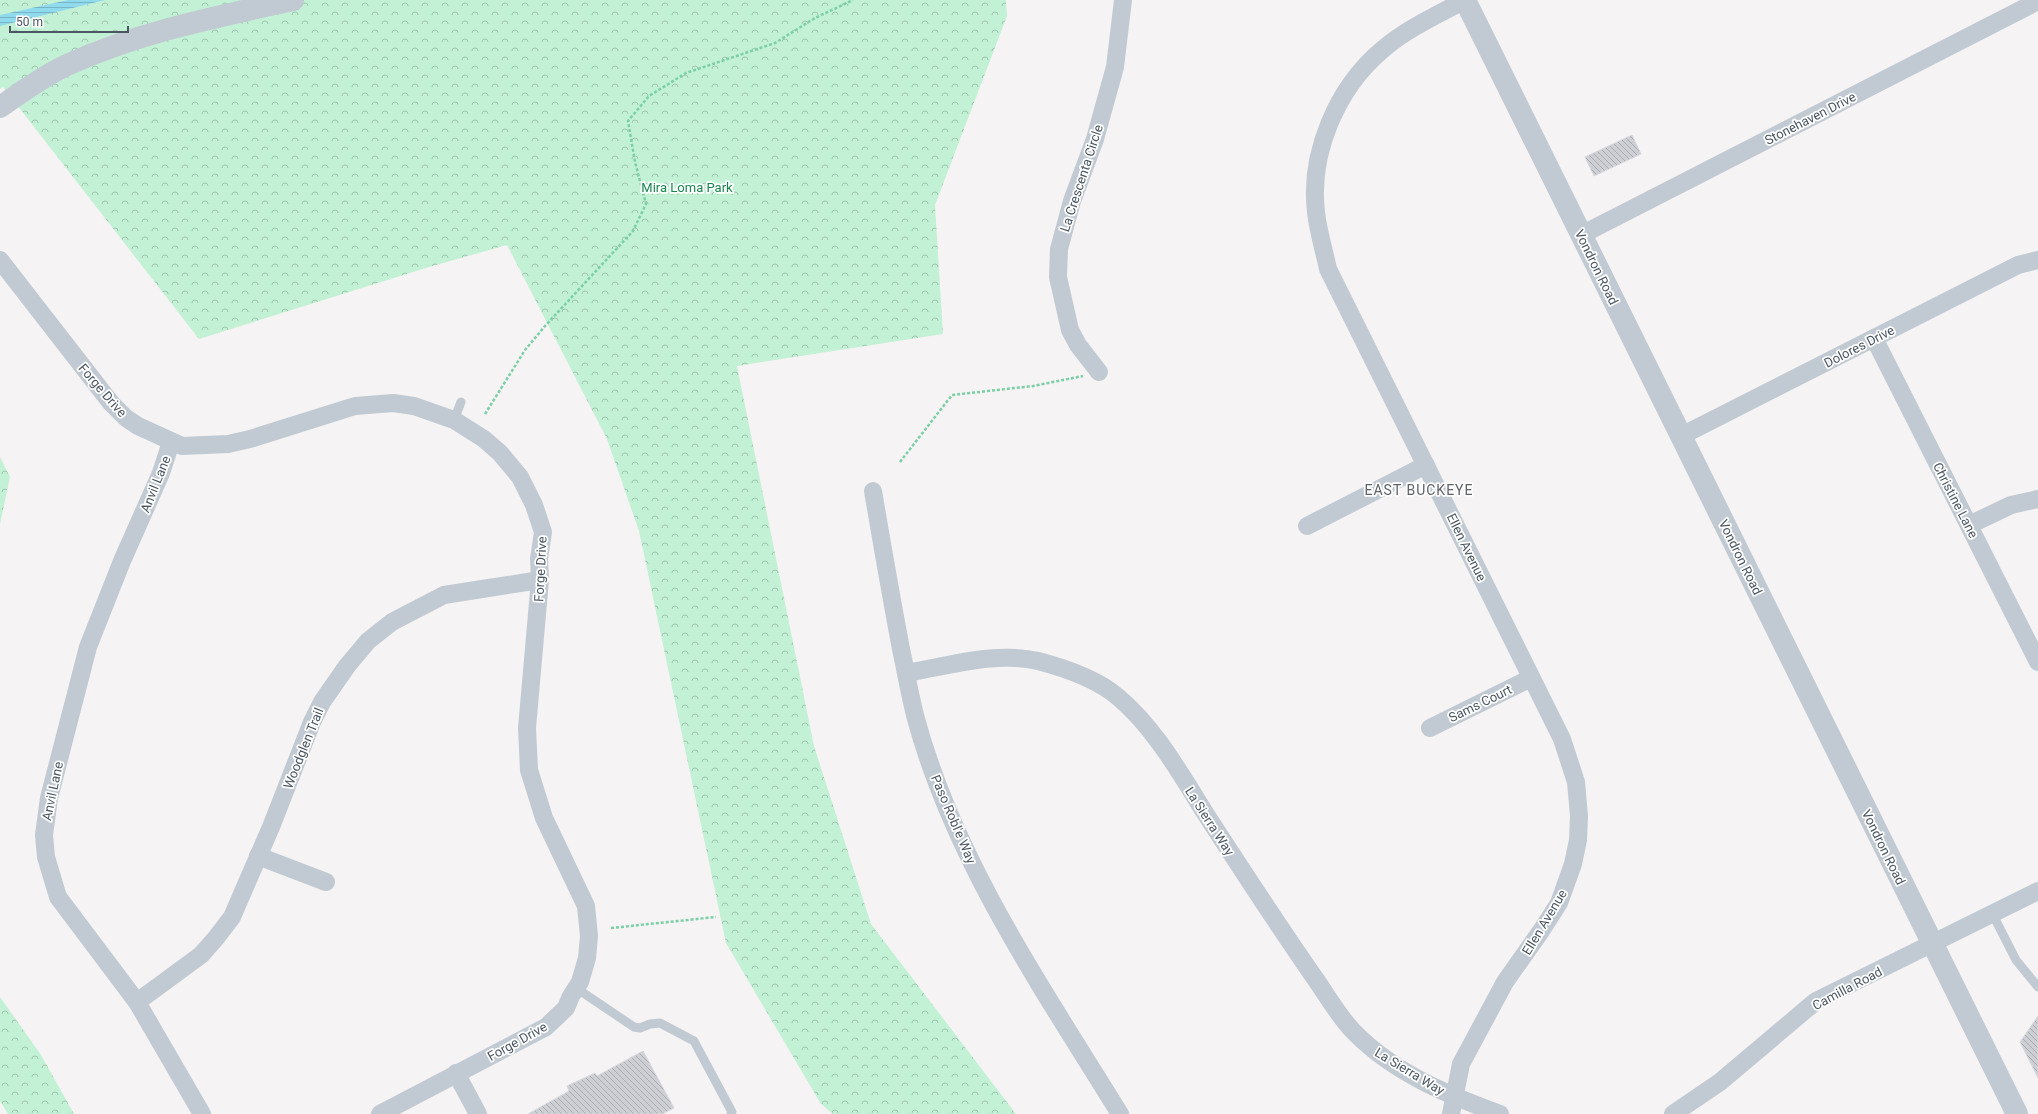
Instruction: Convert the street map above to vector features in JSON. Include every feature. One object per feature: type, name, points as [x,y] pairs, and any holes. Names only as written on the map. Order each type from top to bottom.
[{"type":"street","points":[[0,107],[66,66],[122,42],[202,20],[294,0]]},
{"type":"street","name":"La Crescenta Circle","points":[[1099,372],[1078,346],[1070,330],[1058,277],[1059,249],[1072,201],[1095,139],[1115,67],[1123,0]]},
{"type":"street","name":"Vondron Road","points":[[1465,0],[2017,1114]]},
{"type":"street","name":"Ellen Avenue","points":[[1453,1106],[1461,1064],[1505,982],[1541,932],[1558,903],[1573,864],[1578,840],[1579,816],[1576,782],[1562,739],[1328,269],[1316,213],[1316,185],[1320,154],[1329,124],[1341,99],[1369,62],[1382,49],[1408,31],[1465,0]]},
{"type":"street","name":"Stonehaven Drive","points":[[1581,235],[2038,1]]},
{"type":"street","name":"Forge Drive","points":[[0,260],[111,403],[126,418],[138,426],[172,442],[182,446],[228,444],[250,439],[354,406],[376,404],[414,406],[454,420],[484,439],[500,453],[520,477],[534,505],[543,532],[539,559],[540,580],[527,728],[529,770],[544,818],[586,906],[588,931],[587,958],[580,982],[566,1008],[546,1027],[380,1114]]},
{"type":"street","name":"Dolores Drive","points":[[1680,436],[2018,265],[2038,260]]},
{"type":"street","name":"Christine Lane","points":[[1874,338],[2038,662]]},
{"type":"street","name":"Anvil Lane","points":[[172,442],[161,473],[88,647],[49,798],[44,835],[46,858],[58,897],[137,1002],[202,1114]]},
{"type":"street","points":[[1307,526],[1426,465]]},
{"type":"street","name":"Paso Robl'e Way","points":[[873,491],[906,673],[916,719],[938,786],[968,854],[1013,938],[1120,1114]]},
{"type":"street","points":[[1969,525],[2011,505],[2038,499]]},
{"type":"street","name":"Woodglen Trail","points":[[137,1002],[201,955],[232,917],[322,702],[347,666],[368,641],[392,622],[444,595],[540,580]]},
{"type":"street","name":"La Sierra Way","points":[[906,673],[994,658],[1036,661],[1084,677],[1117,696],[1143,722],[1173,764],[1300,957],[1353,1031],[1380,1056],[1422,1081],[1453,1106]]},
{"type":"street","name":"Sams Court","points":[[1430,728],[1531,678]]},
{"type":"street","points":[[258,856],[326,882]]},
{"type":"street","name":"Camilla Road","points":[[1673,1114],[1720,1082],[1816,1001],[2038,891]]},
{"type":"street","points":[[456,1073],[478,1114]]},
{"type":"street","points":[[1453,1106],[1500,1114]]},
{"type":"lane","points":[[454,420],[461,402]]},
{"type":"lane","points":[[1992,914],[2016,960],[2038,987]]},
{"type":"lane","points":[[576,988],[634,1027],[640,1028],[650,1024],[660,1023],[694,1041],[732,1112],[731,1114]]},
{"type":"path","points":[[485,414],[525,350],[545,326],[633,231],[646,204],[635,162],[628,121],[649,96],[686,73],[775,43],[815,18],[853,0]]},
{"type":"path","points":[[900,462],[952,395],[1033,386],[1071,380],[1099,372]]},
{"type":"path","points":[[610,928],[716,917]]},
{"type":"green space","name":"Mira Loma Park","points":[[0,0],[1006,0],[1007,16],[935,205],[943,334],[737,366],[814,746],[871,924],[1016,1114],[833,1114],[821,1104],[726,943],[639,531],[607,439],[507,245],[429,267],[199,339],[3,87],[0,89]]},
{"type":"green space","points":[[0,457],[10,477],[0,524]]},
{"type":"green space","points":[[0,997],[41,1055],[74,1114],[8,1114],[0,1101]]},
{"type":"water","points":[[68,0],[105,0],[0,26],[0,15]]},
{"type":"building","points":[[1632,135],[1641,154],[1594,176],[1585,157]]},
{"type":"building","points":[[2038,1016],[2038,1078],[2020,1042]]},
{"type":"building","points":[[643,1051],[674,1108],[662,1114],[528,1114],[569,1091],[567,1086],[595,1073],[597,1076]]},
{"type":"district","name":"EAST BUCKEYE","points":[[1419,490]]}]
